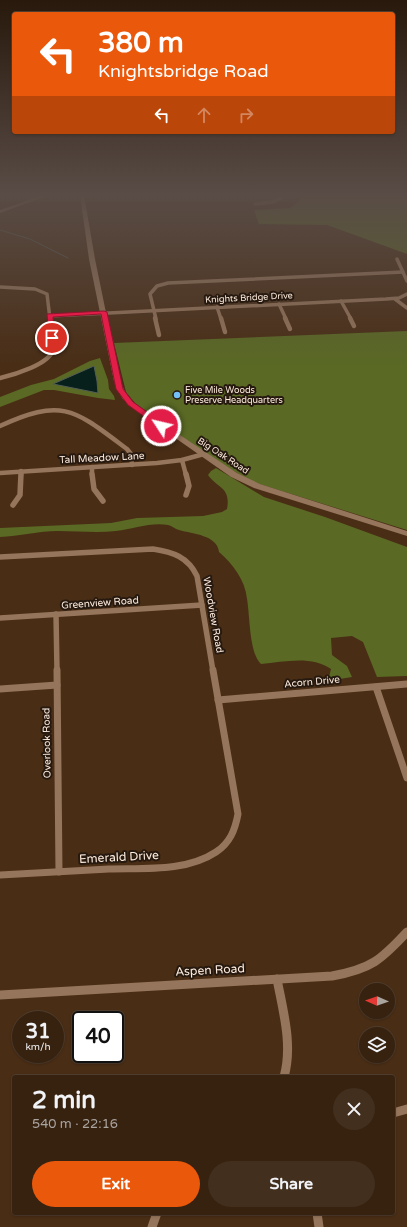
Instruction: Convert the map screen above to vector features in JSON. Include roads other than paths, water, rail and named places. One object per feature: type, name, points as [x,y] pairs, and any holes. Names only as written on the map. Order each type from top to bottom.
[{"type":"street","name":"Big Oak Road","points":[[91,252],[117,381],[124,397],[136,408],[234,475],[256,486],[407,534]]},
{"type":"street","points":[[397,259],[407,281]]},
{"type":"street","points":[[159,335],[150,294],[157,286],[170,282],[403,272]]},
{"type":"street","points":[[0,287],[30,288],[43,291],[48,296],[53,350],[51,356],[19,373],[0,378]]},
{"type":"street","name":"Knights Bridge Drive","points":[[50,316],[395,298],[407,294]]},
{"type":"street","points":[[395,298],[407,308]]},
{"type":"street","points":[[341,301],[354,326]]},
{"type":"street","points":[[279,304],[290,329]]},
{"type":"street","points":[[217,307],[225,332]]},
{"type":"street","points":[[0,426],[40,410],[62,410],[74,412],[127,449],[131,454],[132,465]]},
{"type":"street","name":"Tall Meadow Lane","points":[[0,472],[132,465],[182,460],[204,454]]},
{"type":"street","points":[[182,460],[189,486],[186,495]]},
{"type":"street","points":[[92,467],[94,491],[103,501]]},
{"type":"street","points":[[13,505],[20,496],[20,471]]},
{"type":"street","name":"Woodview Road","points":[[0,557],[145,548],[168,551],[181,556],[192,565],[196,576],[202,605],[238,809],[238,823],[231,838]]},
{"type":"street","name":"Greenview Road","points":[[0,618],[202,605]]},
{"type":"street","name":"Overlook Road","points":[[56,614],[59,872]]},
{"type":"street","name":"Acorn Drive","points":[[218,700],[407,684]]},
{"type":"street","points":[[0,689],[57,685]]},
{"type":"street","points":[[376,687],[407,778]]},
{"type":"street","name":"Emerald Drive","points":[[0,876],[190,864],[199,862],[214,854],[231,838]]},
{"type":"street","name":"Aspen Road","points":[[0,995],[332,976],[360,971],[374,964],[383,957],[407,932]]},
{"type":"street","points":[[277,979],[286,1034],[288,1057],[285,1075]]},
{"type":"street","points":[[395,1112],[407,1109]]},
{"type":"street","points":[[152,1227],[155,1215]]},
{"type":"street","points":[[317,1215],[318,1227]]},
{"type":"water","points":[[94,366],[98,393],[53,384]]},
{"type":"waterway","points":[[57,252],[68,258]]},
{"type":"place","name":"Five Mile Woods Preserve Headquarters","points":[[177,395]]}]
